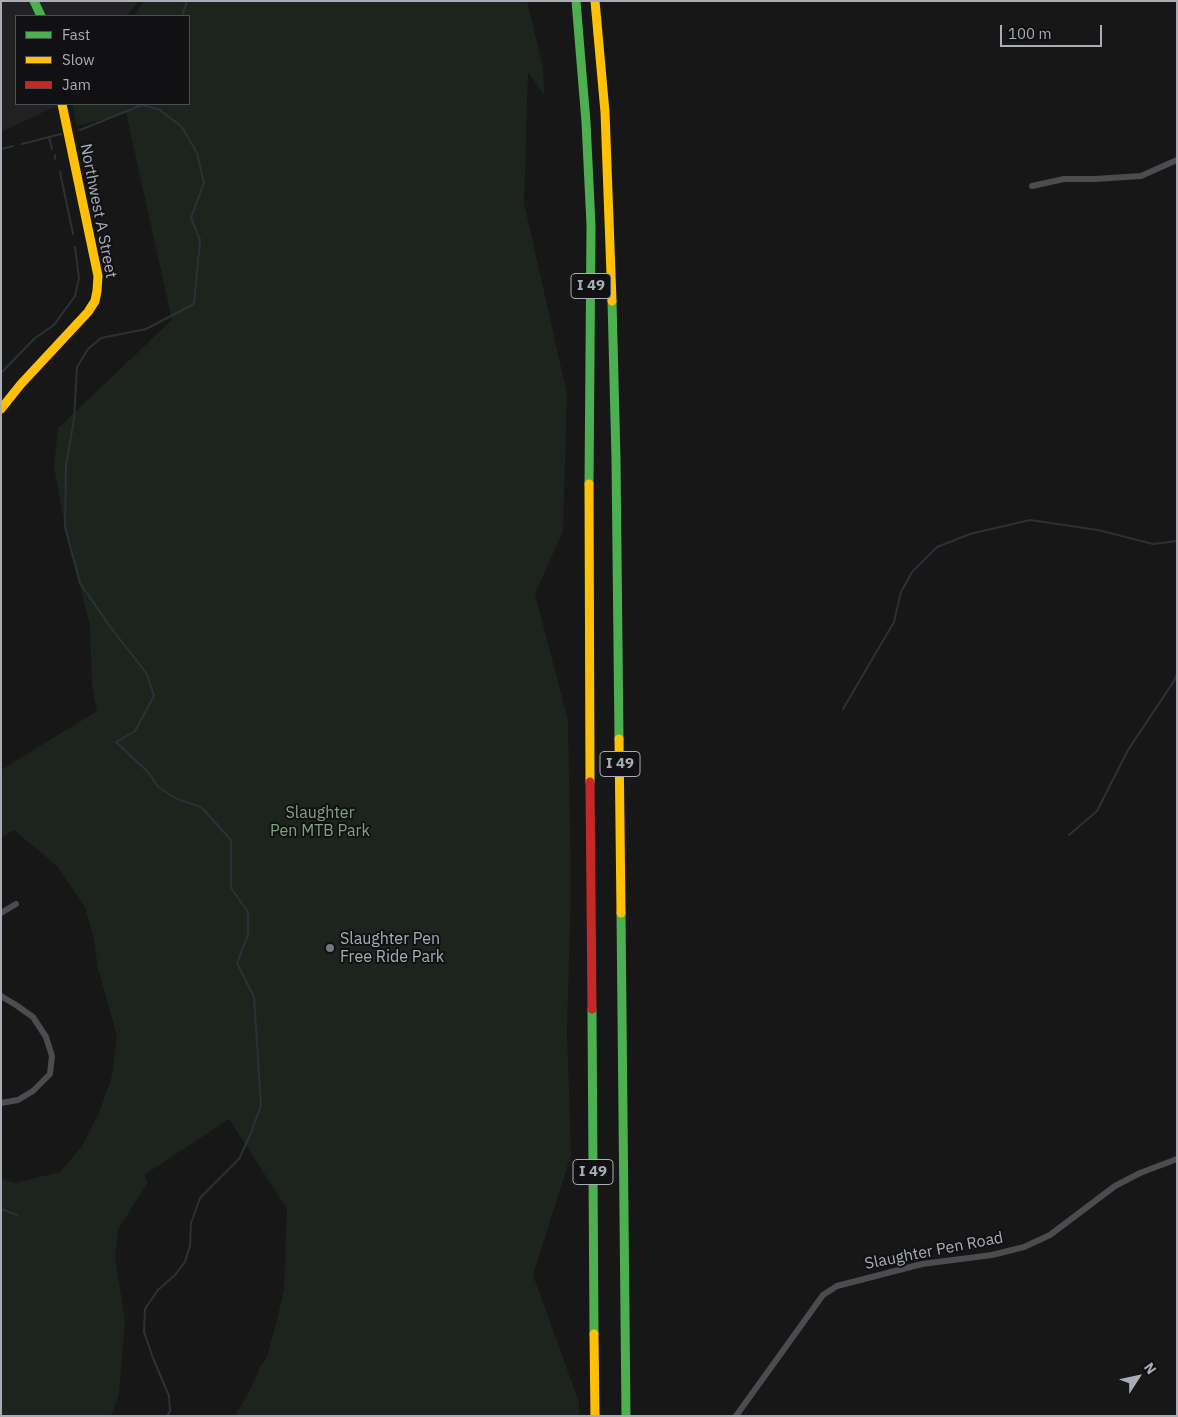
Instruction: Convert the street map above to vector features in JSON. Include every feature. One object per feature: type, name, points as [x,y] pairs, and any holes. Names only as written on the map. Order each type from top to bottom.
[{"type":"main road","points":[[34,1],[41,15]]},
{"type":"main road","name":"I 49","points":[[576,1],[586,122],[590,226],[588,581],[595,1416]]},
{"type":"main road","name":"I 49","points":[[595,1],[605,129],[612,292],[626,1416]]},
{"type":"main road","name":"Northwest A Street","points":[[1,409],[21,384],[88,312],[95,301],[98,276],[62,105]]},
{"type":"street","points":[[1032,186],[1064,179],[1141,176],[1177,160]]},
{"type":"street","points":[[1,913],[16,904]]},
{"type":"street","points":[[1,996],[33,1017],[46,1037],[52,1056],[50,1074],[33,1091],[18,1100],[1,1104]]},
{"type":"street","name":"Slaughter Pen Road","points":[[736,1416],[823,1295],[837,1286],[922,1264],[992,1255],[1024,1247],[1050,1235],[1115,1186],[1140,1173],[1177,1159]]},
{"type":"shaded area","points":[[1,1],[139,1],[128,15],[15,15],[15,105],[68,105],[50,109],[1,132]]},
{"type":"green space","name":"Slaughter Pen MTB Park","points":[[144,1],[527,1],[543,68],[544,95],[528,72],[524,203],[567,394],[563,531],[535,594],[568,720],[571,888],[567,1032],[571,1155],[533,1275],[579,1402],[579,1416],[235,1416],[266,1359],[276,1324],[284,1289],[287,1209],[229,1119],[144,1175],[148,1182],[118,1230],[115,1258],[125,1320],[119,1394],[111,1416],[1,1416],[1,1178],[15,1183],[60,1172],[82,1146],[99,1113],[112,1076],[117,1036],[98,969],[94,940],[85,907],[57,866],[14,830],[1,838],[1,770],[97,711],[92,687],[90,626],[64,521],[54,467],[58,428],[172,320],[126,113],[77,126],[72,105],[190,105],[190,15],[135,15]]},
{"type":"waterway","points":[[182,15],[187,1]]},
{"type":"waterway","points":[[80,130],[142,105]]},
{"type":"waterway","points":[[143,105],[160,110],[182,127],[197,153],[204,183],[191,218],[200,240],[194,304],[146,329],[101,338],[88,349],[77,367],[74,419],[66,465],[65,527],[80,583],[111,628],[147,674],[154,696],[135,731],[116,742],[148,772],[158,787],[177,799],[201,807],[231,840],[231,888],[248,912],[248,935],[237,963],[254,997],[261,1105],[239,1159],[200,1198],[191,1223],[190,1246],[185,1262],[175,1275],[158,1290],[145,1309],[144,1332],[169,1396],[170,1411],[167,1416]]},
{"type":"waterway","points":[[22,144],[61,134]]},
{"type":"waterway","points":[[49,137],[52,149]]},
{"type":"waterway","points":[[1,149],[13,146]]},
{"type":"waterway","points":[[60,172],[73,234]]},
{"type":"waterway","points":[[1,373],[35,338],[54,325],[75,296],[79,278],[75,247]]},
{"type":"waterway","points":[[843,709],[894,622],[901,592],[912,572],[937,547],[970,534],[1030,520],[1098,530],[1153,544],[1177,541]]},
{"type":"waterway","points":[[1069,835],[1097,811],[1128,750],[1177,674]]},
{"type":"waterway","points":[[1,1209],[17,1215]]},
{"type":"traffic: fast","points":[[34,1],[41,15]]},
{"type":"traffic: fast","points":[[576,1],[586,122],[591,225],[589,484]]},
{"type":"traffic: fast","points":[[612,301],[619,739]]},
{"type":"traffic: fast","points":[[621,913],[626,1416]]},
{"type":"traffic: fast","points":[[592,1009],[594,1334]]},
{"type":"traffic: slow","points":[[595,1],[605,112],[612,301]]},
{"type":"traffic: slow","points":[[1,409],[21,384],[88,312],[95,301],[98,276],[62,105]]},
{"type":"traffic: slow","points":[[589,484],[590,782]]},
{"type":"traffic: slow","points":[[619,739],[621,913]]},
{"type":"traffic: slow","points":[[594,1334],[595,1416]]},
{"type":"traffic: jam","points":[[590,782],[592,1009]]},
{"type":"place","name":"Slaughter Pen Free Ride Park","points":[[330,948]]}]
